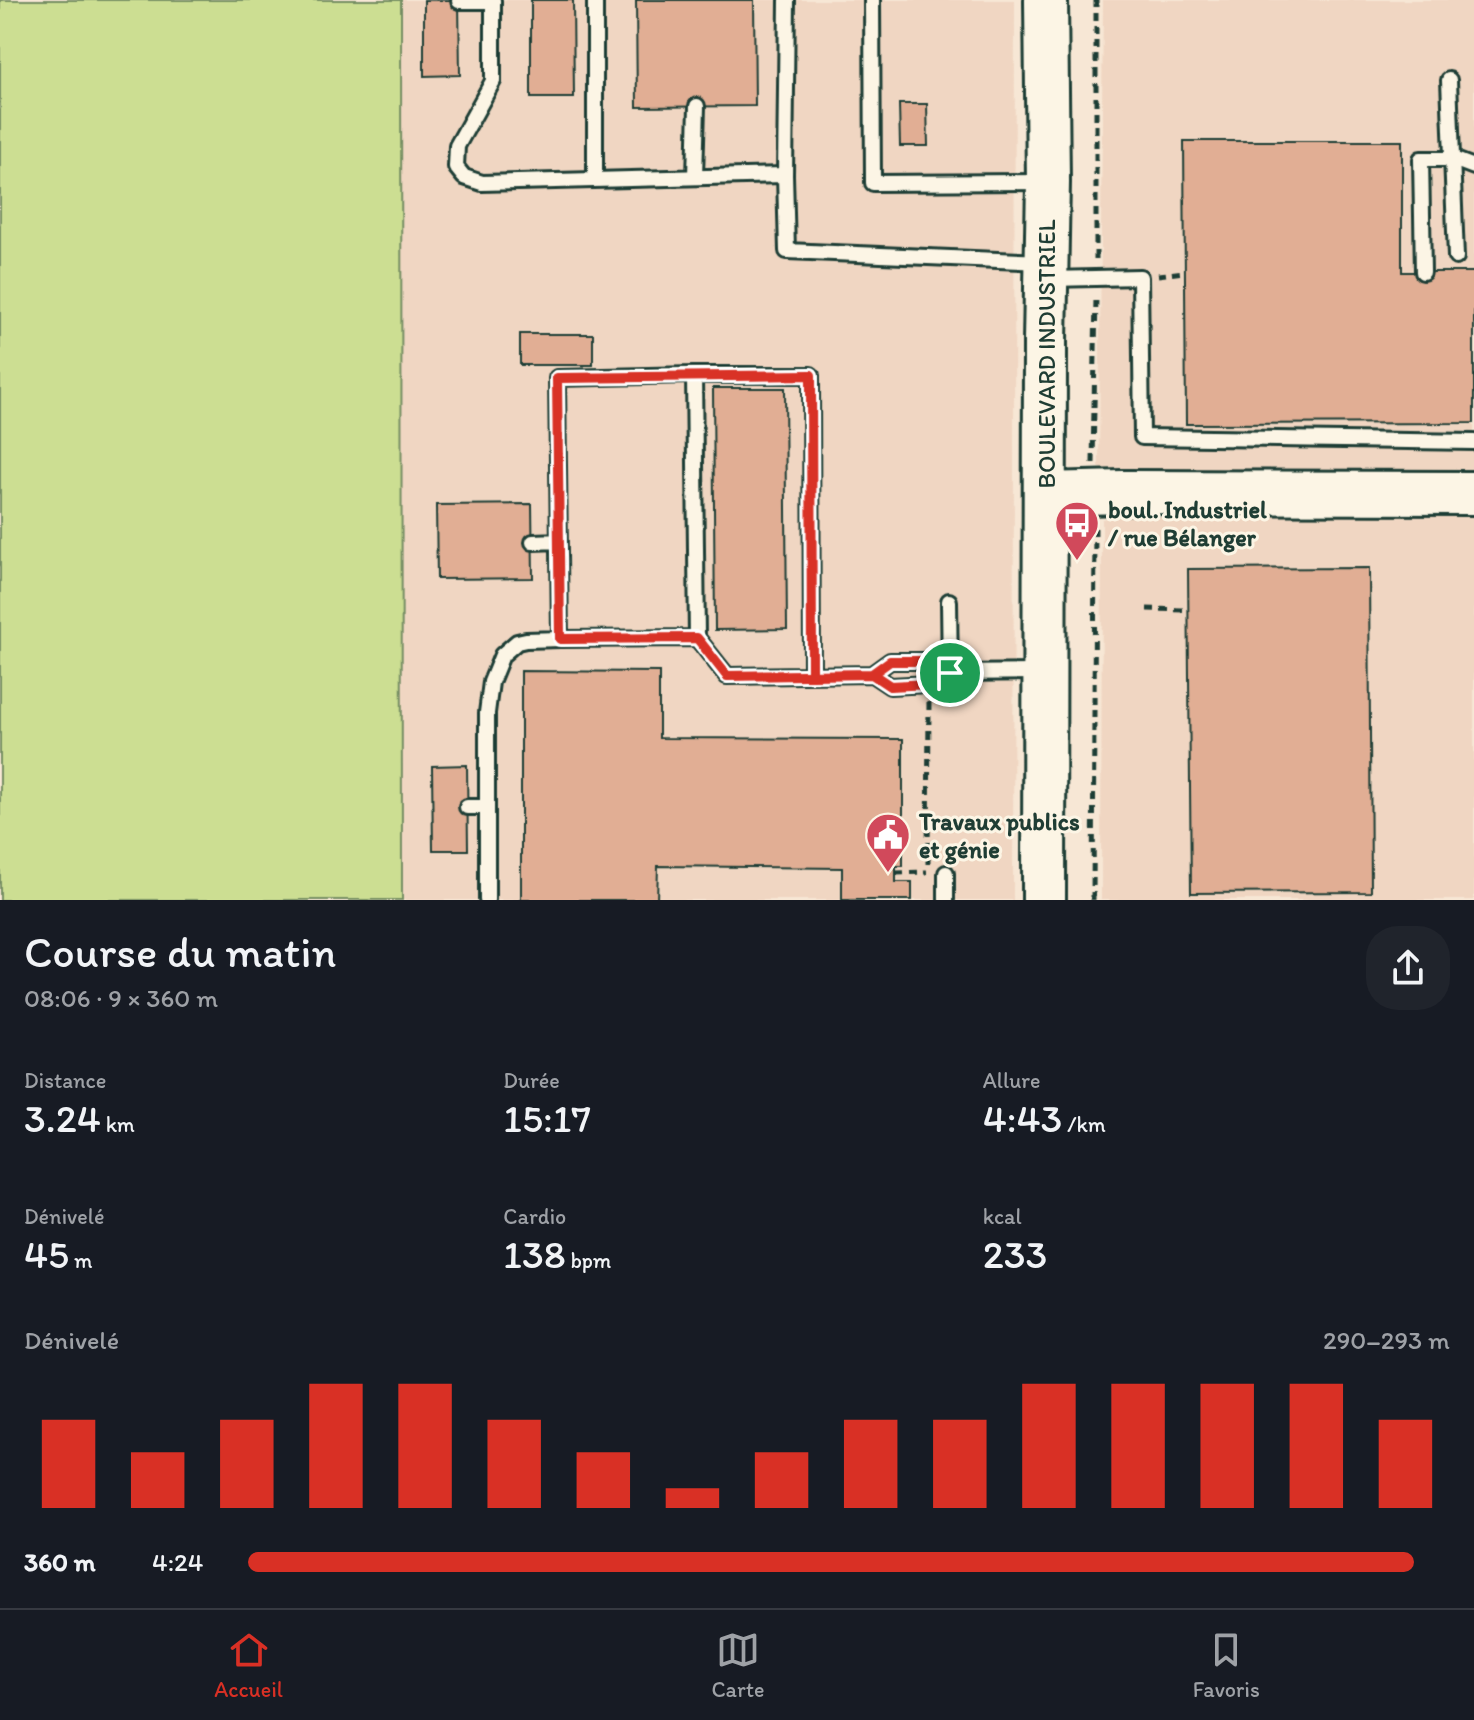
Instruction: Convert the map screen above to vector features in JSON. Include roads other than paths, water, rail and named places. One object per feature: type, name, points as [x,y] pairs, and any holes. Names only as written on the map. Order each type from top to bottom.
[{"type":"street","name":"BOULEVARD INDUSTRIEL","points":[[1044,900],[1048,182],[1046,0]]},
{"type":"street","points":[[1045,494],[1474,493]]},
{"type":"lane","points":[[595,0],[595,180]]},
{"type":"lane","points":[[787,0],[787,251],[1140,277],[1142,437],[1474,442]]},
{"type":"lane","points":[[872,0],[873,183],[1048,182]]},
{"type":"lane","points":[[459,1],[493,1],[493,81],[457,146],[456,167],[464,177],[482,183],[785,175]]},
{"type":"lane","points":[[1449,80],[1456,257]]},
{"type":"lane","points":[[695,177],[697,106]]},
{"type":"lane","points":[[1423,272],[1421,159],[1453,159],[1474,167]]},
{"type":"lane","points":[[694,375],[697,638],[727,676],[872,674],[890,686],[929,684],[950,673],[1044,671]]},
{"type":"lane","points":[[560,639],[557,378],[811,375],[812,675]]},
{"type":"lane","points":[[533,542],[559,541]]},
{"type":"lane","points":[[949,601],[950,673]]},
{"type":"lane","points":[[487,900],[488,697],[502,655],[517,642],[526,640],[697,638]]},
{"type":"lane","points":[[872,674],[890,661],[929,661],[950,673]]},
{"type":"lane","points":[[467,807],[487,807]]},
{"type":"lane","points":[[946,873],[946,900]]},
{"type":"place","name":"boul. Industriel / rue Bélanger","points":[[1077,562]]},
{"type":"place","name":"Travaux publics et génie","points":[[888,874]]}]
